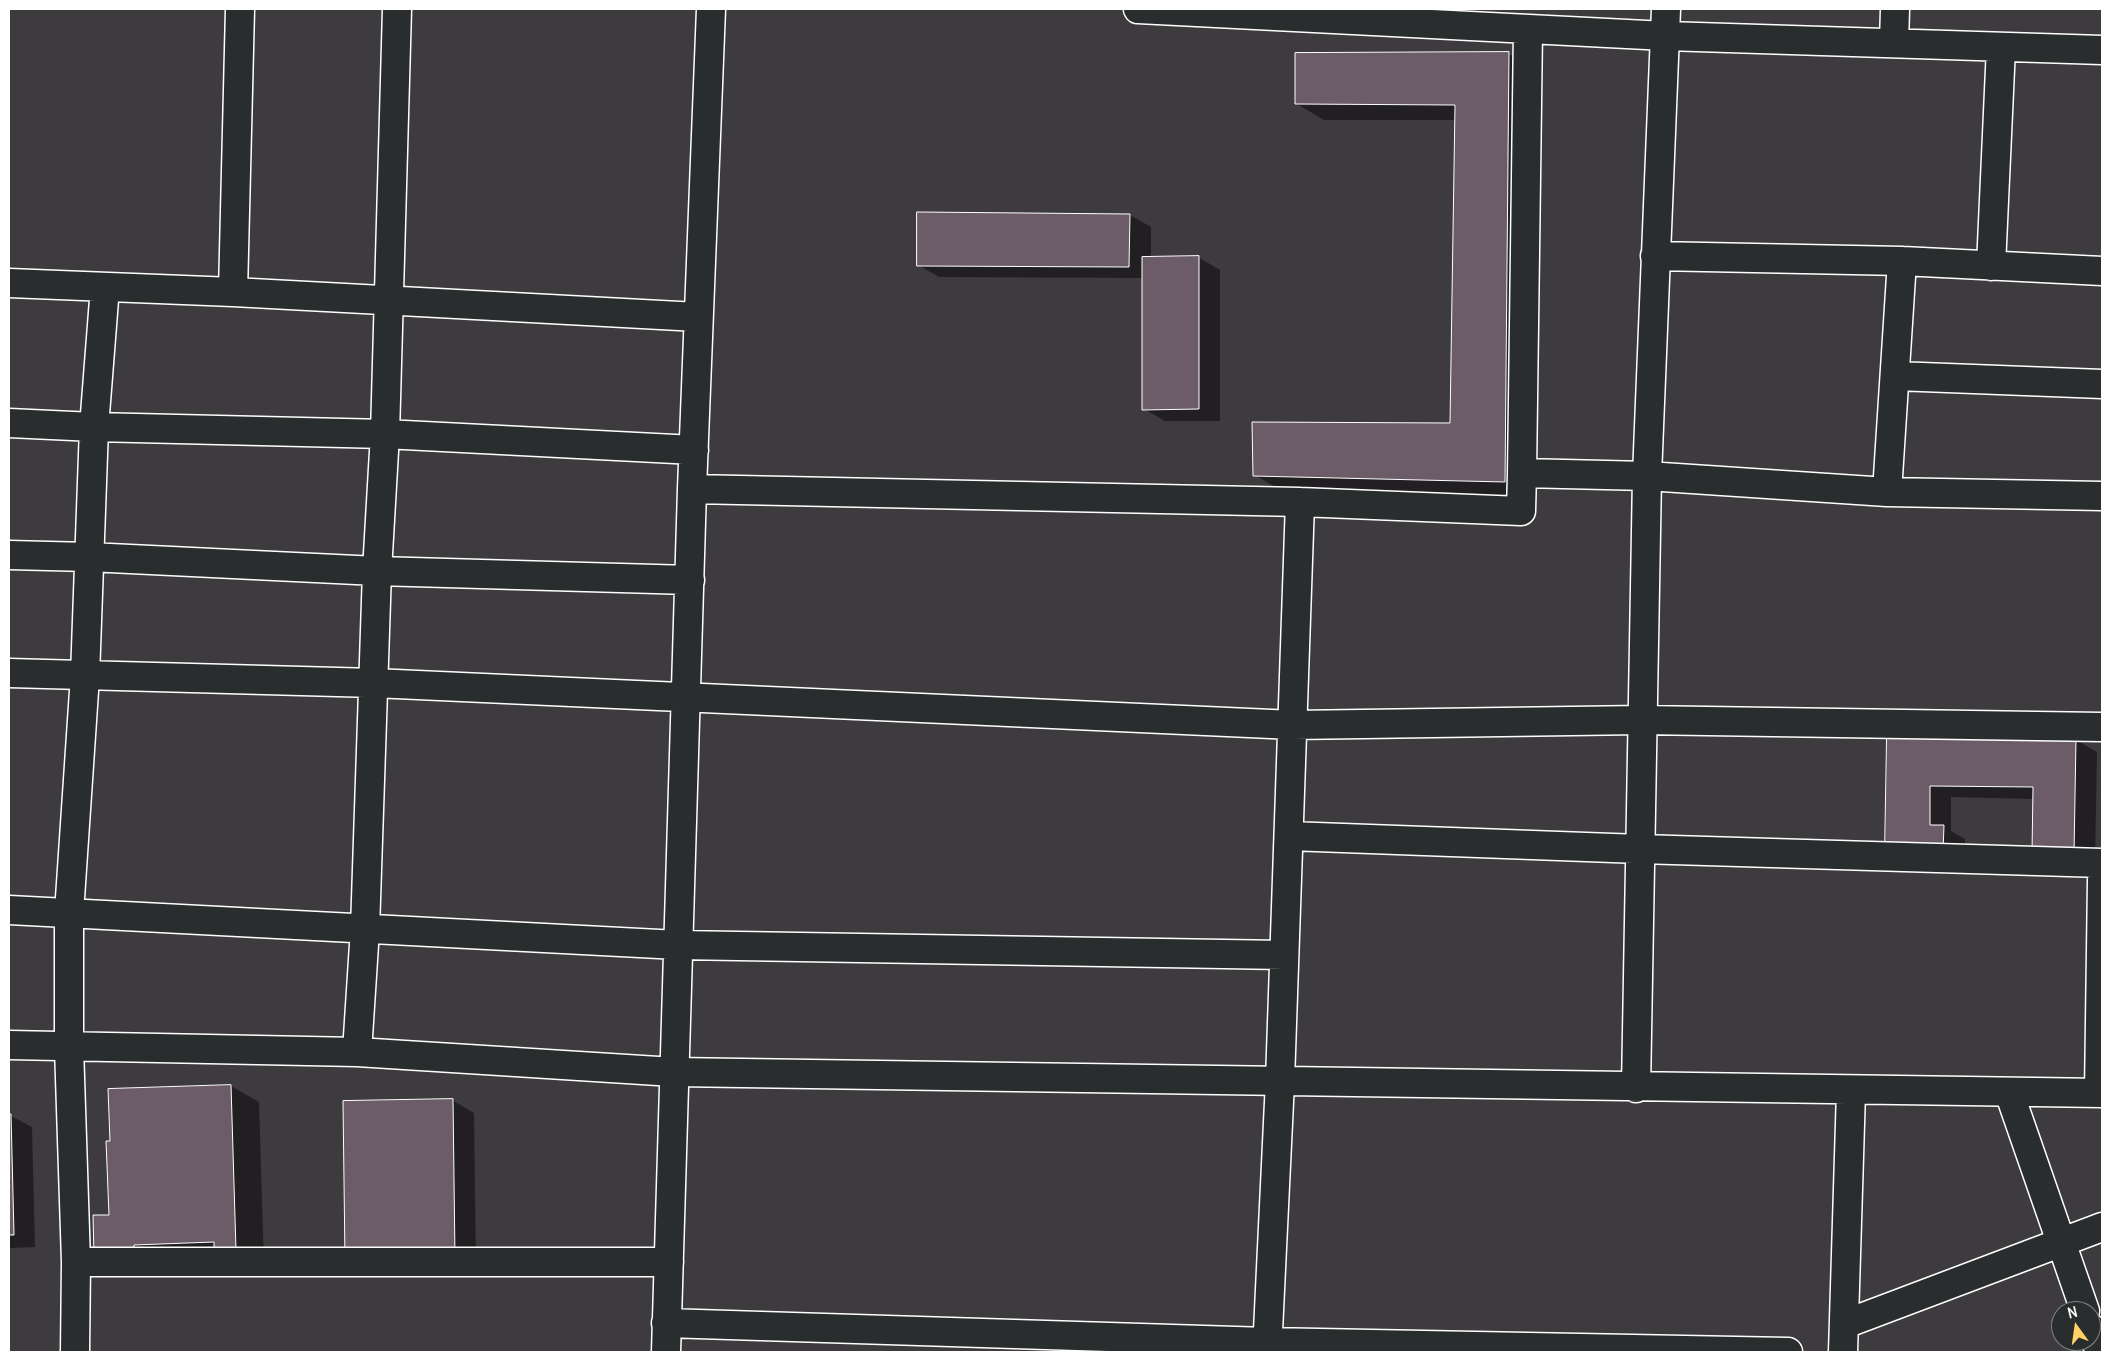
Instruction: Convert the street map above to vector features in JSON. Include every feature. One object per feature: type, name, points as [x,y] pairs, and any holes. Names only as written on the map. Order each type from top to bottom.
[{"type":"street","points":[[233,292],[240,9]]},
{"type":"street","points":[[357,1052],[365,929],[385,434],[397,9]]},
{"type":"street","points":[[666,1352],[692,488],[711,9]]},
{"type":"street","points":[[1138,9],[1221,11],[1666,36],[2102,50]]},
{"type":"street","points":[[1636,1088],[1646,476],[1666,9]]},
{"type":"street","points":[[1894,43],[1895,9]]},
{"type":"street","points":[[692,488],[1300,502],[1521,511],[1528,29]]},
{"type":"street","points":[[1991,266],[2001,47]]},
{"type":"street","points":[[1655,256],[1902,262],[2102,271]]},
{"type":"street","points":[[1887,492],[1902,262]]},
{"type":"street","points":[[9,283],[233,292],[698,317]]},
{"type":"street","points":[[75,1352],[76,1262],[69,1047],[69,913],[85,676],[94,427],[105,287]]},
{"type":"street","points":[[1896,376],[2102,384]]},
{"type":"street","points":[[9,423],[94,427],[385,434],[694,450]]},
{"type":"street","points":[[1522,473],[1646,476],[1887,492],[2102,496]]},
{"type":"street","points":[[1267,1347],[1280,1081],[1300,502]]},
{"type":"street","points":[[9,555],[90,557],[378,571],[690,580]]},
{"type":"street","points":[[9,673],[374,683],[1293,725],[1641,720],[2102,727]]},
{"type":"street","points":[[1288,836],[2102,863]]},
{"type":"street","points":[[9,1045],[357,1052],[674,1072],[1636,1088],[2100,1093],[2102,880]]},
{"type":"street","points":[[9,910],[678,945],[1284,955]]},
{"type":"street","points":[[1843,1352],[1851,1091]]},
{"type":"street","points":[[2008,1092],[2082,1301]]},
{"type":"street","points":[[1845,1324],[2102,1227]]},
{"type":"street","points":[[76,1262],[669,1262]]},
{"type":"street","points":[[666,1323],[990,1343],[1788,1352]]},
{"type":"building","points":[[1509,52],[1505,482],[1253,476],[1252,422],[1450,423],[1455,105],[1295,104],[1295,53]]},
{"type":"building","points":[[917,212],[1130,214],[1129,267],[917,266]]},
{"type":"building","points":[[1199,256],[1199,409],[1142,410],[1142,257]]},
{"type":"building","points":[[1887,735],[2076,739],[2074,854],[2032,853],[2033,787],[1930,786],[1930,825],[1944,825],[1943,852],[1885,851]]},
{"type":"building","points":[[231,1085],[236,1250],[214,1251],[214,1242],[134,1245],[134,1254],[94,1255],[93,1215],[109,1215],[106,1141],[110,1141],[108,1089]]},
{"type":"building","points":[[453,1099],[455,1258],[345,1260],[343,1101]]},
{"type":"building","points":[[9,1114],[11,1114],[14,1235],[9,1235]]}]
